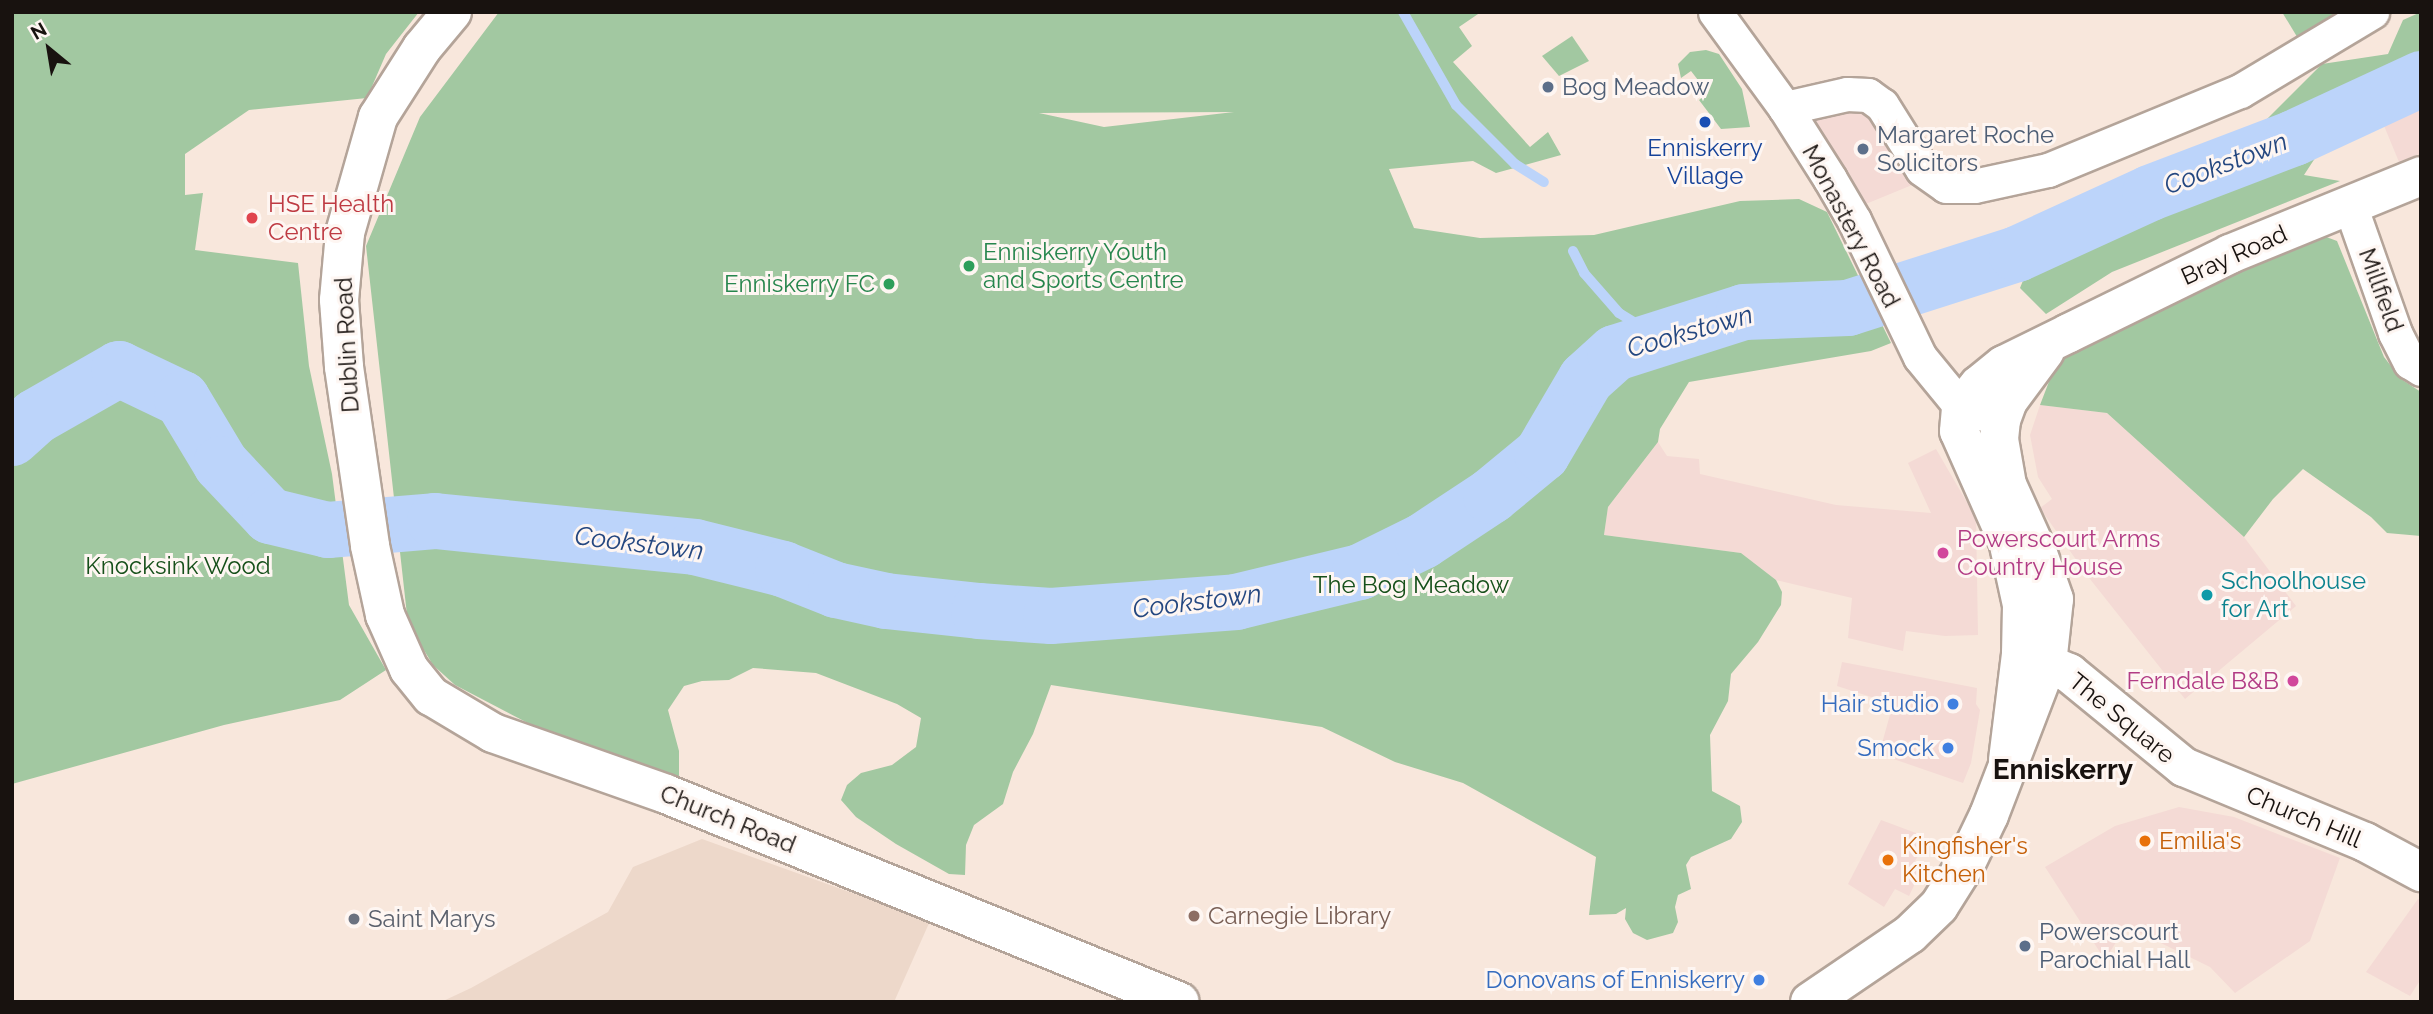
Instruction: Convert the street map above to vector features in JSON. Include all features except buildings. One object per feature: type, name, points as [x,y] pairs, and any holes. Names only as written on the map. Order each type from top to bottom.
[{"type":"main road","name":"Dublin Road","points":[[370,546],[356,453],[339,300],[345,233],[378,117],[422,48],[452,12]]},
{"type":"main road","name":"Bray Road","points":[[1961,407],[1979,385],[2004,365],[2230,254],[2421,176]]},
{"type":"main road","name":"Bray Road","points":[[2001,420],[2018,384],[2052,342]]},
{"type":"main road","points":[[1961,407],[1959,431],[2008,541],[2034,659]]},
{"type":"main road","points":[[1810,1002],[1910,934],[1939,906],[1966,863],[1989,816],[2008,760],[2034,659],[2054,599],[2034,543],[2007,485],[2002,466],[2001,420]]},
{"type":"main road","name":"Church Road","points":[[370,546],[385,615],[409,669],[431,696],[447,708],[493,733],[666,794],[1180,1002]]},
{"type":"main road","name":"The Square","points":[[2034,659],[2069,673],[2184,767]]},
{"type":"main road","name":"Church Hill","points":[[2184,767],[2365,842],[2421,872]]},
{"type":"street","name":"Monastery Road","points":[[1715,12],[1785,108],[1854,220],[1915,349],[1961,407]]},
{"type":"street","points":[[1785,108],[1847,94],[1868,95],[1882,105],[1922,169],[1946,186],[1974,186],[2048,170],[2240,91],[2372,12]]},
{"type":"street","name":"Millfield","points":[[2350,205],[2395,333],[2410,362],[2421,369]]},
{"type":"street","points":[[1961,407],[2001,420]]},
{"type":"shaded area","points":[[2421,95],[2421,153],[2399,162],[2380,116]]},
{"type":"shaded area","points":[[1870,99],[1912,185],[1861,206],[1814,121]]},
{"type":"shaded area","points":[[2040,405],[2107,413],[2244,537],[2296,606],[2185,699],[2086,574],[2040,508],[2052,499],[2038,477],[2030,435]]},
{"type":"shaded area","points":[[1658,442],[1667,456],[1699,459],[1700,474],[1836,505],[1931,513],[1908,463],[1936,449],[1976,518],[1978,635],[1945,636],[1906,631],[1903,651],[1848,638],[1852,598],[1776,580],[1741,553],[1604,535],[1608,507]]},
{"type":"shaded area","points":[[1842,662],[1977,688],[1976,704],[1980,710],[1971,763],[1963,783],[1879,754],[1893,704],[1837,686]]},
{"type":"shaded area","points":[[2179,807],[2234,817],[2340,858],[2310,941],[2235,993],[2210,967],[2126,926],[2105,960],[2045,867],[2115,826]]},
{"type":"shaded area","name":"Kingfisher's Kitchen","points":[[1881,820],[1924,836],[1916,850],[1920,853],[1911,867],[1920,873],[1909,896],[1895,889],[1884,907],[1848,884]]},
{"type":"shaded area","points":[[702,839],[930,921],[894,1002],[441,1002],[608,912],[633,867]]},
{"type":"shaded area","points":[[2418,899],[2421,901],[2421,979],[2410,996],[2366,972]]},
{"type":"green space","name":"Knocksink Wood","points":[[12,12],[419,12],[386,54],[367,98],[249,110],[185,154],[185,195],[203,193],[195,250],[298,263],[309,366],[332,474],[349,605],[386,670],[340,700],[224,725],[12,784]]},
{"type":"green space","name":"The Bog Meadow","points":[[499,12],[1481,12],[1459,27],[1472,46],[1453,62],[1530,147],[1548,132],[1561,155],[1496,173],[1473,161],[1389,169],[1414,228],[1480,238],[1594,235],[1740,201],[1799,199],[1827,212],[1891,343],[1871,351],[1689,382],[1660,429],[1658,442],[1608,507],[1604,535],[1741,553],[1776,580],[1782,592],[1781,605],[1758,642],[1731,674],[1728,701],[1710,735],[1712,791],[1740,806],[1742,822],[1731,839],[1691,857],[1686,865],[1691,889],[1678,895],[1675,907],[1678,922],[1673,933],[1647,940],[1633,933],[1625,919],[1626,908],[1616,914],[1589,915],[1596,857],[1463,783],[1395,762],[1322,727],[1051,685],[1033,734],[1013,772],[1003,804],[974,825],[966,845],[965,875],[949,874],[896,844],[856,817],[841,800],[847,785],[861,773],[892,765],[916,747],[921,718],[897,704],[816,673],[753,668],[729,680],[702,681],[684,686],[668,710],[679,751],[679,777],[549,734],[455,685],[433,665],[408,624],[366,246],[420,117]],"holes":[[[1234,112],[1104,127],[1039,113]]]},
{"type":"green space","points":[[2282,12],[2346,12],[2299,40]]},
{"type":"green space","points":[[2421,12],[2421,108],[2378,129],[2334,111],[2323,146],[2304,175],[2340,181],[2112,272],[2046,314],[2020,288],[2050,214],[2135,189],[2251,135],[2322,64],[2388,54],[2403,20]]},
{"type":"green space","points":[[1572,36],[1589,61],[1559,76],[1542,56]]},
{"type":"green space","points":[[1706,50],[1719,54],[1742,89],[1750,127],[1721,129],[1699,100],[1708,93],[1691,71],[1681,78],[1678,64],[1690,52]]},
{"type":"green space","points":[[2321,235],[2337,241],[2384,357],[2401,379],[2421,392],[2421,536],[2387,533],[2371,517],[2303,469],[2273,499],[2244,537],[2107,413],[2040,405],[2055,366],[2078,343]]},
{"type":"waterway","points":[[1403,12],[1456,105],[1515,164],[1544,182]]},
{"type":"waterway","name":"Cookstown","points":[[12,438],[35,417],[119,369],[182,399],[221,464],[270,516],[328,530],[435,521],[695,547],[783,569],[836,590],[886,601],[979,611],[1051,616],[1236,602],[1360,572],[1423,541],[1491,496],[1542,454],[1586,379],[1615,353],[1744,312],[1848,308],[2017,254],[2150,193],[2294,138],[2421,79]]},
{"type":"waterway","points":[[1573,251],[1584,273],[1619,313],[1663,340]]},
{"type":"place","name":"Bog Meadow","points":[[1548,87]]},
{"type":"place","name":"Enniskerry Village","points":[[1705,122]]},
{"type":"place","name":"Margaret Roche Solicitors","points":[[1863,149]]},
{"type":"place","name":"HSE Health Centre","points":[[252,218]]},
{"type":"place","name":"Enniskerry Youth and Sports Centre","points":[[969,266]]},
{"type":"place","name":"Enniskerry FC","points":[[889,284]]},
{"type":"place","name":"Powerscourt Arms Country House","points":[[1943,553]]},
{"type":"place","name":"Schoolhouse for Art","points":[[2207,595]]},
{"type":"place","name":"Ferndale B&B","points":[[2293,681]]},
{"type":"place","name":"Hair studio","points":[[1953,704]]},
{"type":"place","name":"Smock","points":[[1948,748]]},
{"type":"place","name":"Emilia's","points":[[2145,841]]},
{"type":"place","name":"Kingfisher's Kitchen","points":[[1888,860]]},
{"type":"place","name":"Carnegie Library","points":[[1194,916]]},
{"type":"place","name":"Saint Marys","points":[[354,919]]},
{"type":"place","name":"Powerscourt Parochial Hall","points":[[2025,946]]},
{"type":"place","name":"Donovans of Enniskerry","points":[[1759,980]]},
{"type":"district","name":"Enniskerry","points":[[2063,770]]}]
